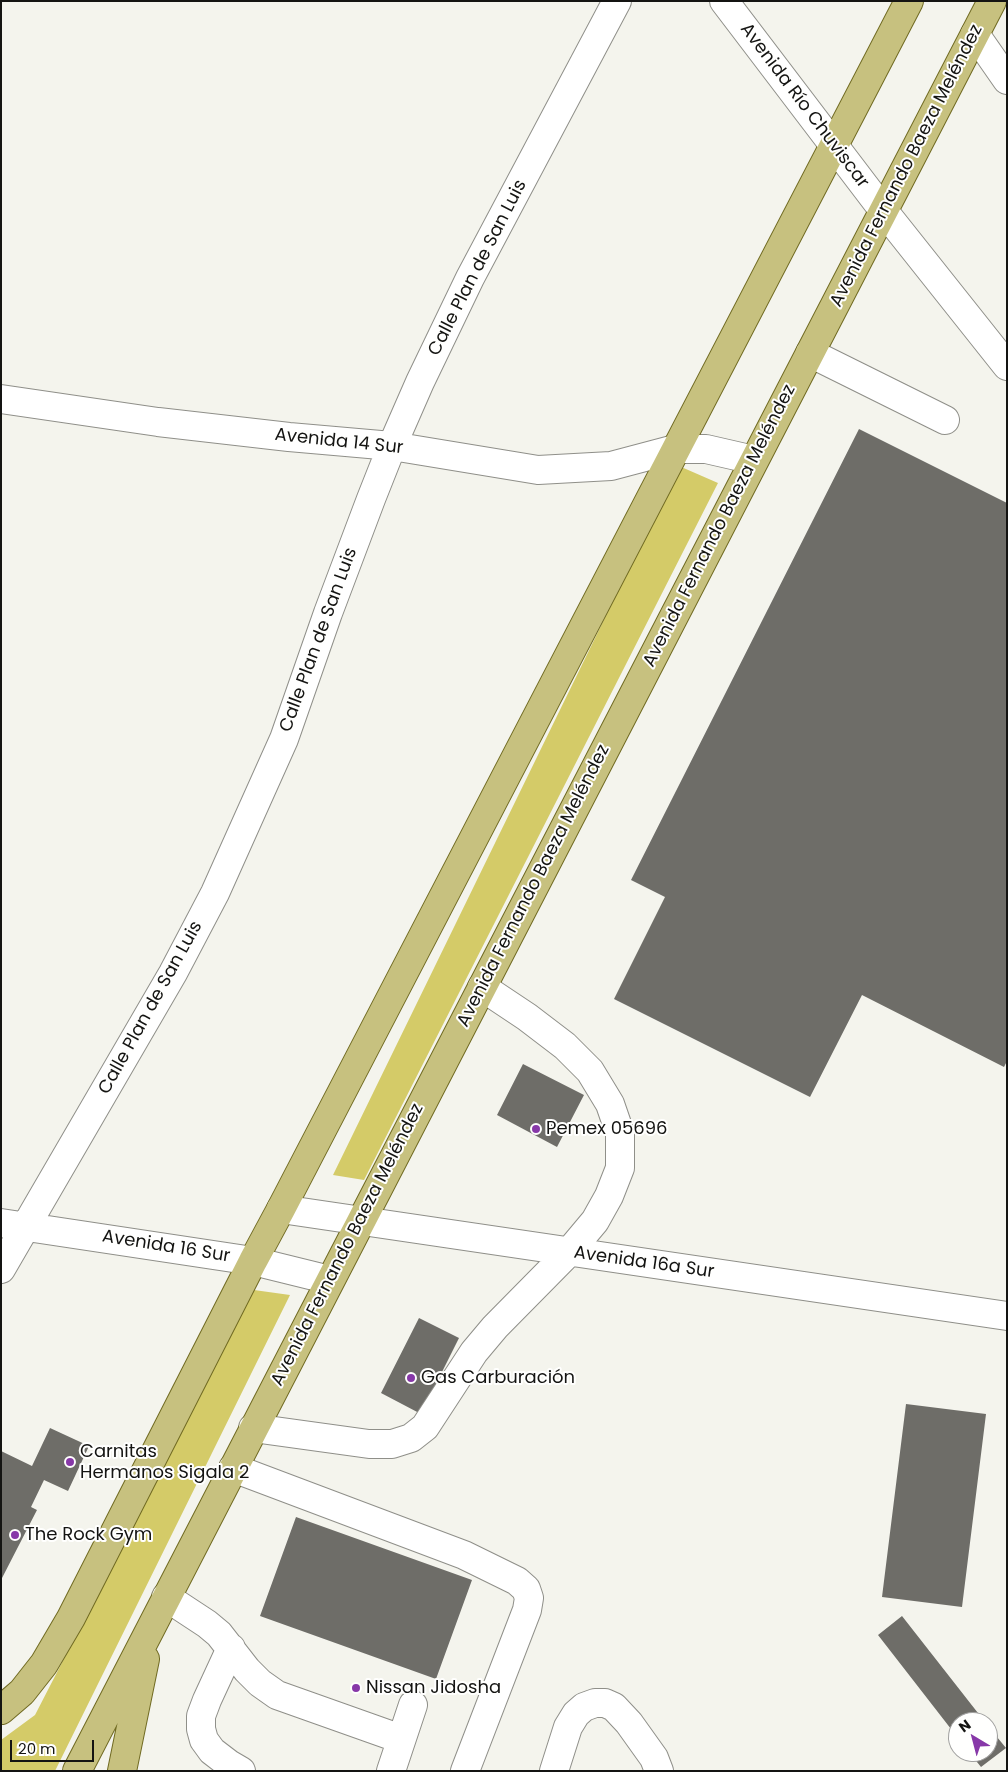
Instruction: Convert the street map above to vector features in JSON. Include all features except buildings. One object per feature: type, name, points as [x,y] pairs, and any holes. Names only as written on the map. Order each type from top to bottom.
[{"type":"main road","points":[[1,1710],[22,1692],[44,1664],[71,1618],[253,1261],[909,1]]},
{"type":"main road","name":"Avenida Fernando Baeza Meléndez","points":[[78,1771],[232,1468],[992,1]]},
{"type":"main road","points":[[122,1771],[151,1627]]},
{"type":"street","name":"Calle Plan de San Luis","points":[[1,1268],[14,1224],[173,973],[231,859],[284,739],[328,613],[392,446],[470,278],[617,1]]},
{"type":"street","name":"Avenida Río Chuviscar","points":[[724,1],[884,210],[1007,366]]},
{"type":"street","points":[[975,34],[1007,80]]},
{"type":"street","points":[[810,353],[945,420]]},
{"type":"street","name":"Avenida 14 Sur","points":[[1,399],[176,424],[392,446],[538,470],[611,466],[675,449],[706,449],[754,460]]},
{"type":"street","points":[[253,1428],[368,1444],[392,1444],[411,1438],[425,1427],[474,1352],[495,1327],[569,1252],[595,1221],[609,1196],[620,1168],[620,1133],[610,1104],[590,1070],[566,1046],[527,1016],[482,987]]},
{"type":"street","name":"Avenida 16a Sur","points":[[281,1209],[1007,1316]]},
{"type":"street","name":"Avenida 16 Sur","points":[[14,1224],[253,1261],[330,1280]]},
{"type":"street","points":[[232,1468],[464,1555],[517,1580],[526,1589],[529,1598],[526,1610],[465,1771]]},
{"type":"street","points":[[166,1597],[207,1624],[253,1676],[277,1695],[401,1739]]},
{"type":"street","points":[[230,1648],[207,1700],[202,1716],[201,1729],[204,1740],[212,1750],[241,1771]]},
{"type":"street","points":[[554,1771],[562,1744],[576,1714],[584,1707],[595,1703],[605,1703],[614,1707],[630,1723],[654,1758],[659,1771]]},
{"type":"street","points":[[391,1771],[413,1705]]},
{"type":"shaded area","points":[[679,466],[718,483],[364,1180],[333,1175]]},
{"type":"shaded area","points":[[254,1290],[290,1295],[55,1771],[1,1771],[1,1740],[35,1715]]},
{"type":"place","name":"Pemex 05696","points":[[536,1129]]},
{"type":"place","name":"Gas Carburación","points":[[411,1378]]},
{"type":"place","name":"Carnitas Hermanos Sigala 2","points":[[70,1462]]},
{"type":"place","name":"The Rock Gym","points":[[15,1535]]},
{"type":"place","name":"Nissan Jidosha","points":[[356,1688]]}]
